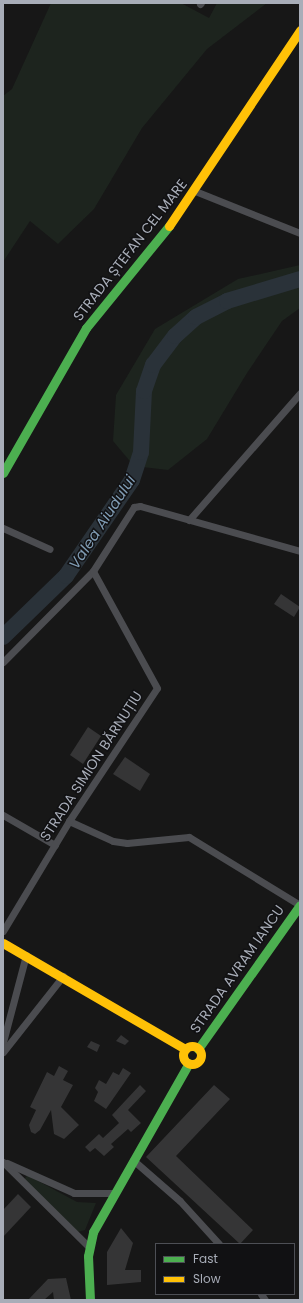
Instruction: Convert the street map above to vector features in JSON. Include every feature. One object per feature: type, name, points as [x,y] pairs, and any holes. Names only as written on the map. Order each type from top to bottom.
[{"type":"main road","name":"STRADA ȘTEFAN CEL MARE","points":[[3,473],[86,328],[161,237],[195,191],[300,30]]},
{"type":"main road","name":"STRADA AVRAM IANCU","points":[[198,1049],[300,905]]},
{"type":"main road","points":[[3,943],[63,976],[186,1049]]},
{"type":"main road","points":[[90,1300],[89,1247],[113,1193],[189,1064],[199,1060],[198,1049],[190,1046],[186,1049],[183,1057],[189,1064]]},
{"type":"street","points":[[195,191],[300,233]]},
{"type":"street","points":[[189,520],[300,393]]},
{"type":"street","points":[[3,662],[93,571],[134,507],[140,506],[299,549]]},
{"type":"street","points":[[3,528],[50,549]]},
{"type":"street","name":"STRADA SIMION BĂRNUȚIU","points":[[3,931],[69,821],[157,688],[93,571]]},
{"type":"street","points":[[3,815],[55,845]]},
{"type":"street","points":[[69,821],[112,841],[127,843],[189,837],[300,905]]},
{"type":"street","points":[[3,1042],[26,955]]},
{"type":"street","points":[[3,1052],[63,976]]},
{"type":"street","points":[[133,1160],[180,1201],[218,1243]]},
{"type":"street","points":[[3,1162],[74,1193],[113,1193]]},
{"type":"street","points":[[3,1162],[89,1247]]},
{"type":"shaded area","points":[[51,3],[181,3],[209,18],[217,3],[267,3],[207,49],[142,128],[94,209],[58,244],[30,221],[3,262],[3,96],[12,89]]},
{"type":"shaded area","points":[[300,265],[300,308],[282,321],[247,373],[207,439],[168,470],[134,466],[113,441],[116,395],[155,329],[238,279]]},
{"type":"shaded area","points":[[27,1175],[77,1202],[96,1203],[85,1230],[78,1232],[24,1180]]},
{"type":"building","points":[[281,594],[300,607],[294,617],[274,604]]},
{"type":"building","points":[[88,727],[101,736],[83,764],[70,755]]},
{"type":"building","points":[[125,757],[150,774],[140,791],[113,774]]},
{"type":"building","points":[[121,1035],[129,1041],[125,1045],[116,1041]]},
{"type":"building","points":[[91,1041],[100,1045],[97,1052],[87,1047]]},
{"type":"building","points":[[59,1066],[68,1071],[63,1080],[73,1085],[61,1107],[79,1125],[64,1139],[54,1134],[51,1110],[40,1130],[35,1134],[31,1132],[29,1125],[36,1110],[30,1107],[47,1072],[54,1076]]},
{"type":"building","points":[[123,1068],[131,1073],[106,1109],[94,1101],[98,1092],[95,1088],[99,1080],[106,1084],[113,1072],[119,1075]]},
{"type":"building","points":[[140,1085],[146,1091],[128,1110],[141,1123],[131,1132],[128,1129],[111,1144],[114,1147],[104,1156],[95,1148],[90,1152],[85,1147],[99,1134],[103,1138],[119,1123],[112,1115]]},
{"type":"building","points":[[214,1085],[230,1099],[176,1156],[253,1230],[241,1243],[239,1243],[146,1157]]},
{"type":"building","points":[[18,1194],[31,1207],[3,1237],[3,1210]]},
{"type":"building","points":[[121,1228],[133,1243],[125,1270],[141,1270],[141,1282],[107,1285],[107,1252]]},
{"type":"building","points":[[66,1278],[71,1300],[54,1300],[53,1292],[44,1300],[28,1300],[48,1279]]},
{"type":"waterway","name":"Valea Aiudului","points":[[3,637],[66,576],[132,480],[141,452],[144,391],[153,365],[175,336],[196,317],[227,301],[300,279]]},
{"type":"traffic: fast","points":[[3,473],[86,328],[169,226]]},
{"type":"traffic: fast","points":[[198,1049],[300,905]]},
{"type":"traffic: fast","points":[[90,1300],[88,1256],[93,1232],[189,1063]]},
{"type":"traffic: slow","points":[[169,226],[300,30]]},
{"type":"traffic: slow","points":[[3,943],[185,1049]]},
{"type":"traffic: slow","points":[[192,1046],[198,1049],[201,1055],[198,1061],[192,1064],[186,1061],[183,1055],[186,1049],[192,1046]]}]
